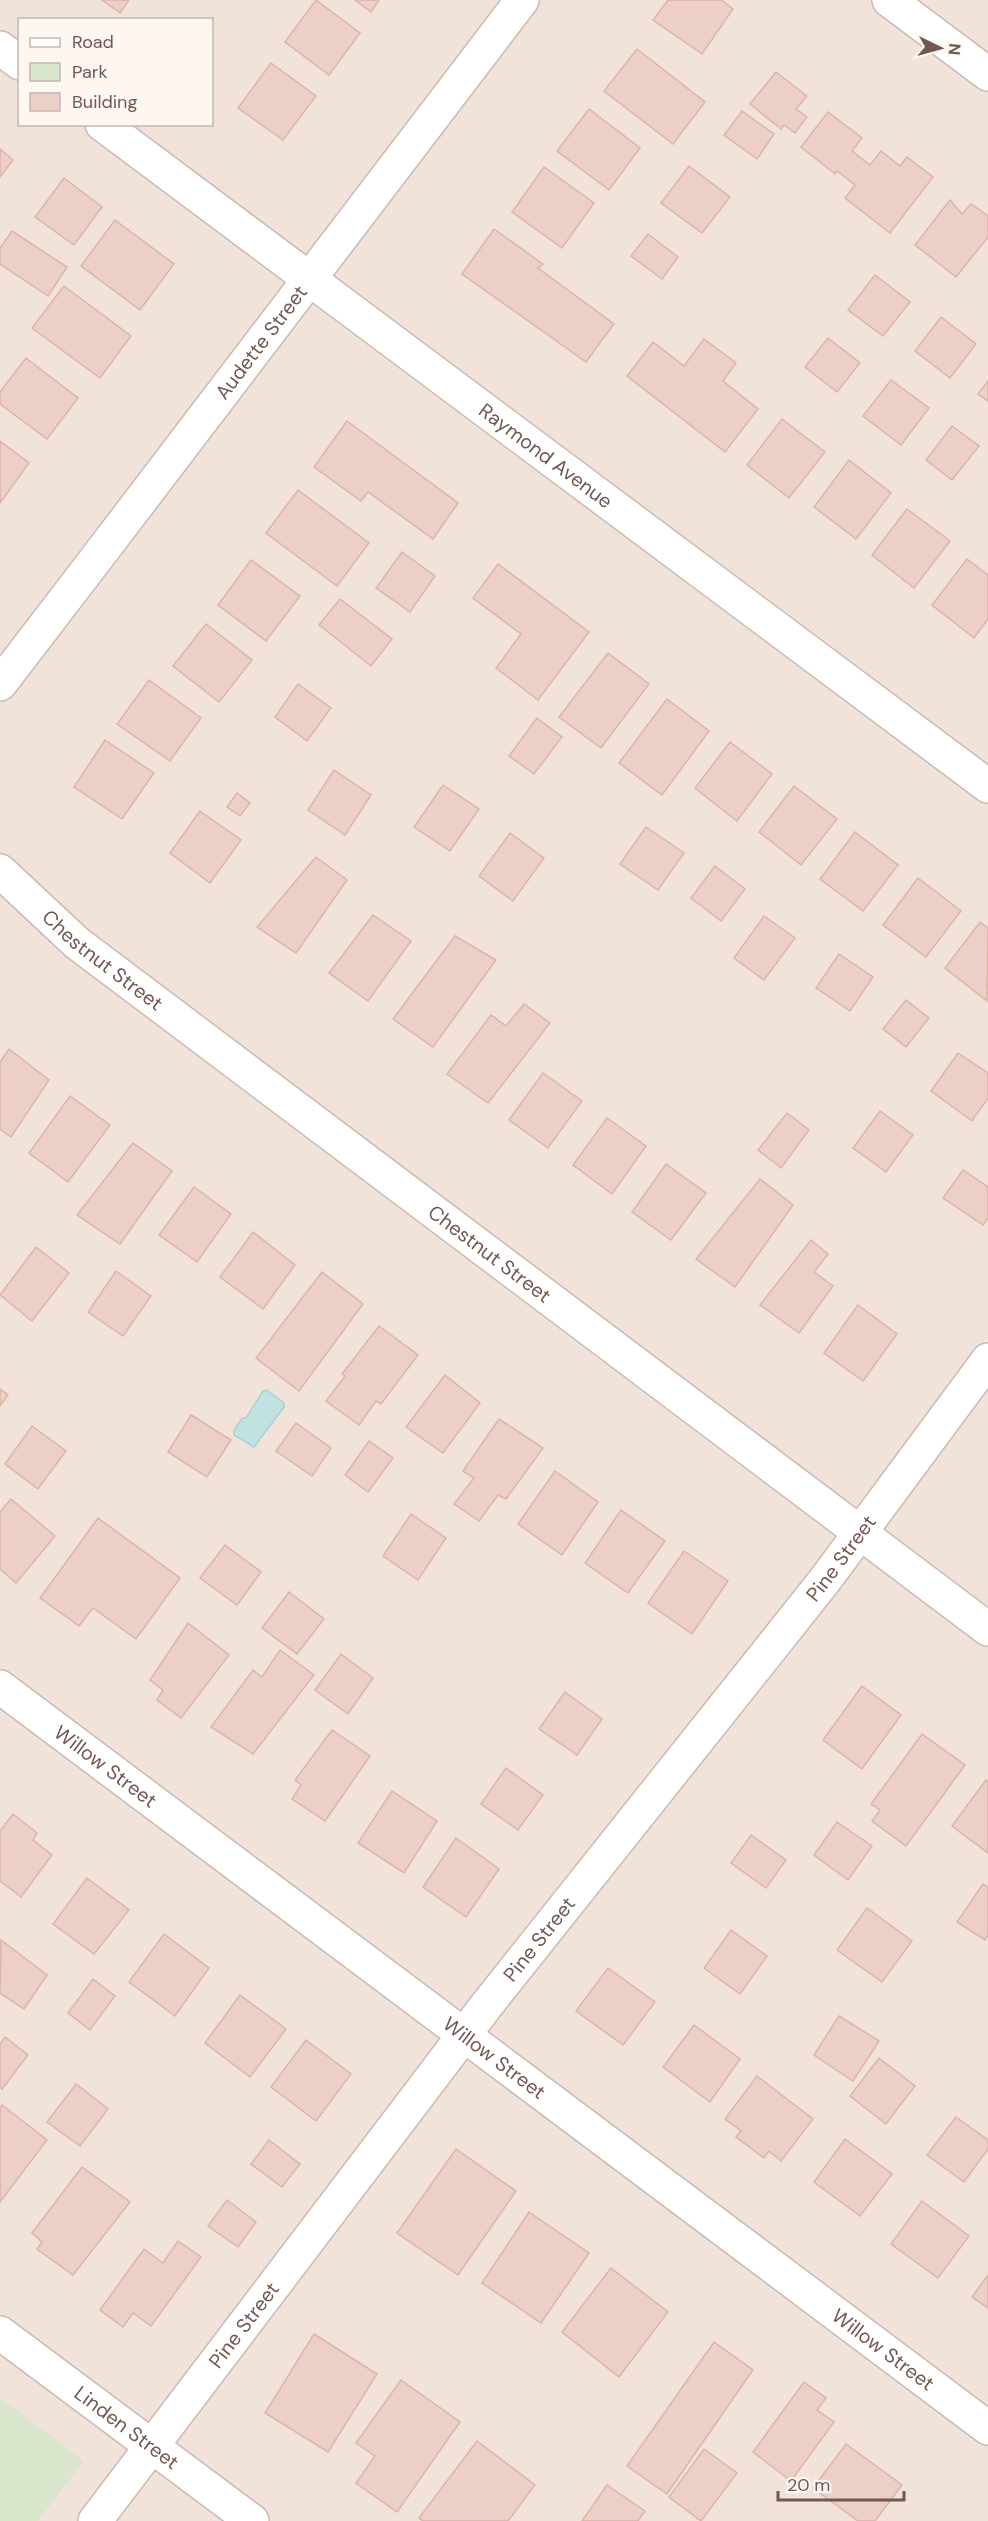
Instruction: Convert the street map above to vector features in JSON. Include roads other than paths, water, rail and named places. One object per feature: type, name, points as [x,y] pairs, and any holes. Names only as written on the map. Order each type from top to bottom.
[{"type":"street","name":"Audette Street","points":[[0,684],[272,331],[309,279],[522,0]]},
{"type":"street","points":[[889,0],[988,74]]},
{"type":"street","points":[[0,48],[18,62]]},
{"type":"street","name":"Raymond Avenue","points":[[105,126],[988,786]]},
{"type":"street","name":"Chestnut Street","points":[[0,871],[77,943],[988,1629]]},
{"type":"street","name":"Pine Street","points":[[95,2521],[464,2035],[825,1580],[988,1359]]},
{"type":"street","name":"Willow Street","points":[[0,1687],[988,2428]]},
{"type":"street","name":"Linden Street","points":[[0,2333],[252,2521]]},
{"type":"water","points":[[267,1390],[284,1403],[284,1407],[254,1447],[234,1435],[234,1430],[242,1418],[246,1418],[263,1391]]}]
